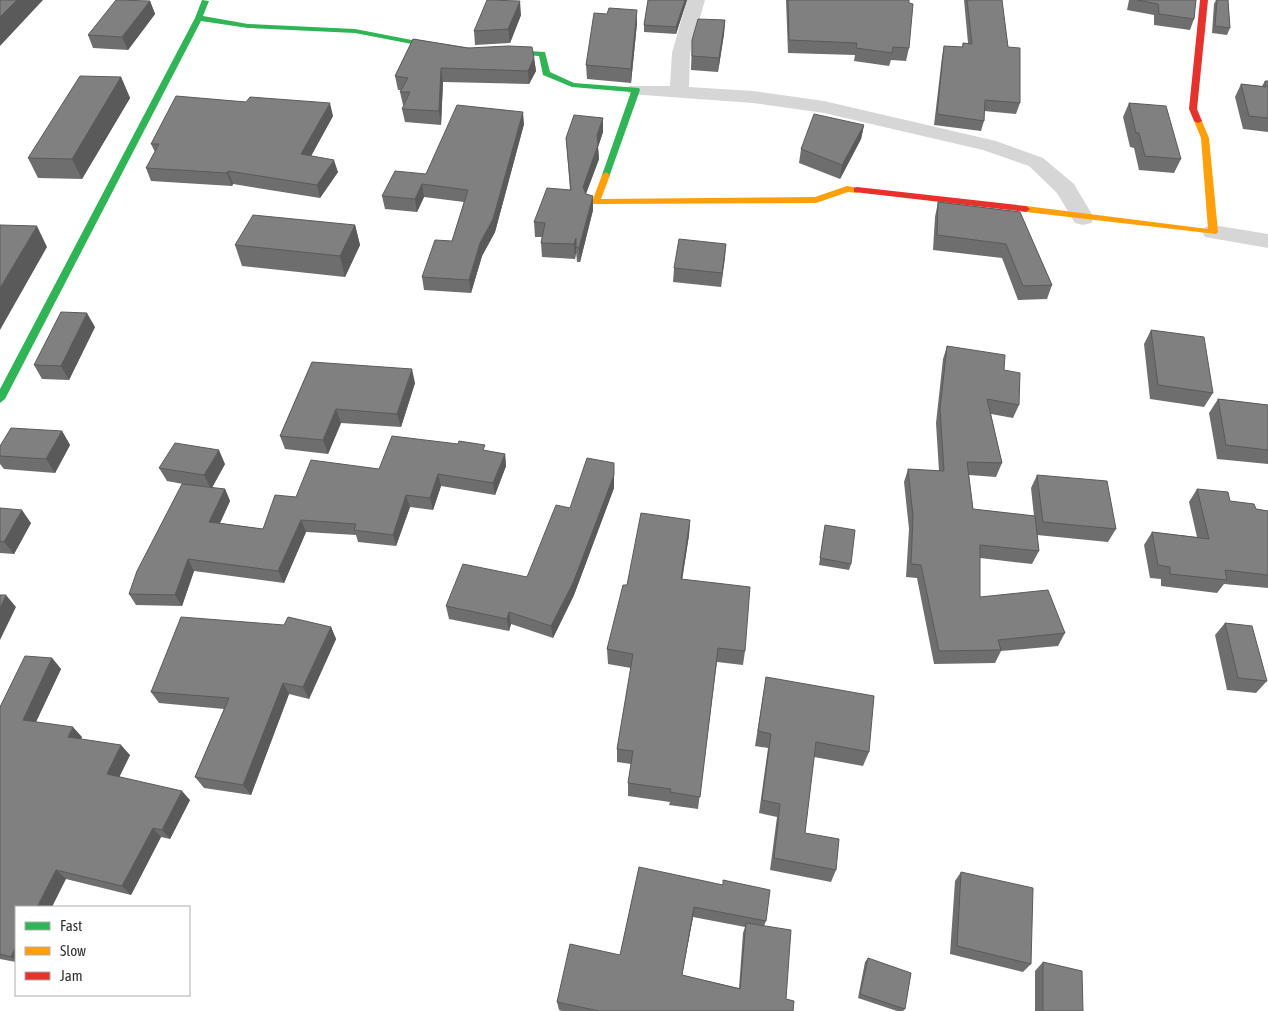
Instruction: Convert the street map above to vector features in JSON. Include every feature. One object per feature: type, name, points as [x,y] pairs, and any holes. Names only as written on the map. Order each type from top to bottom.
[{"type":"street","points":[[0,399],[199,18],[206,0]]},
{"type":"street","points":[[679,92],[681,53],[696,0]]},
{"type":"street","points":[[1204,0],[1193,109],[1205,138],[1213,232]]},
{"type":"street","points":[[199,18],[248,26],[355,31],[461,51]]},
{"type":"street","points":[[480,52],[509,51],[542,54],[546,73],[572,85],[591,88],[752,97],[824,107],[989,145],[1036,162],[1066,189],[1083,218]]},
{"type":"street","points":[[636,90],[596,202],[816,200],[847,189],[900,193],[1083,218],[1213,232],[1268,241]]},
{"type":"building","points":[[0,0],[17,0],[0,17]]},
{"type":"building","points":[[116,0],[150,1],[122,37],[88,35]]},
{"type":"building","points":[[487,0],[520,1],[508,29],[474,31]]},
{"type":"building","points":[[648,0],[685,0],[676,27],[644,25]]},
{"type":"building","points":[[788,0],[909,0],[909,3],[913,4],[909,48],[893,47],[892,53],[856,48],[857,43],[789,40]]},
{"type":"building","points":[[967,0],[1002,0],[1008,47],[1020,48],[1020,103],[985,100],[984,121],[937,114],[944,46],[963,47],[963,43],[972,44]]},
{"type":"building","points":[[1137,0],[1196,0],[1194,19],[1159,14],[1158,4]]},
{"type":"building","points":[[1217,0],[1228,0],[1230,28],[1215,26]]},
{"type":"building","points":[[609,8],[637,10],[631,69],[586,65],[594,13],[607,14]]},
{"type":"building","points":[[698,19],[725,20],[719,58],[692,56],[692,40]]},
{"type":"building","points":[[413,39],[468,48],[532,47],[534,58],[528,71],[441,68],[439,111],[402,109],[410,92],[400,92],[408,78],[395,76]]},
{"type":"building","points":[[80,76],[121,77],[72,159],[28,158]]},
{"type":"building","points":[[1265,81],[1268,81],[1268,118],[1249,116],[1241,84],[1266,87]]},
{"type":"building","points":[[176,96],[246,102],[250,97],[330,103],[301,154],[334,160],[317,185],[228,171],[227,173],[146,168],[159,144],[151,144]]},
{"type":"building","points":[[1129,103],[1166,106],[1181,159],[1145,156],[1139,133],[1136,133]]},
{"type":"building","points":[[457,105],[523,112],[493,219],[480,243],[469,280],[422,277],[435,240],[452,241],[468,190],[422,184],[415,199],[382,196],[395,171],[426,174]]},
{"type":"building","points":[[814,114],[864,125],[842,165],[801,149]]},
{"type":"building","points":[[574,115],[603,118],[597,135],[598,145],[583,187],[586,194],[593,196],[579,248],[576,247],[576,238],[574,244],[541,243],[545,223],[534,222],[547,188],[571,190],[566,138]]},
{"type":"building","points":[[938,202],[1020,212],[1052,285],[1023,286],[1006,244],[937,235]]},
{"type":"building","points":[[253,215],[355,225],[340,256],[235,245]]},
{"type":"building","points":[[0,225],[37,226],[0,288]]},
{"type":"building","points":[[679,239],[726,244],[722,273],[674,268]]},
{"type":"building","points":[[61,312],[87,313],[61,366],[34,365]]},
{"type":"building","points":[[1151,330],[1204,337],[1213,393],[1158,385]]},
{"type":"building","points":[[947,346],[1005,355],[1004,370],[1020,373],[1019,405],[987,399],[1002,463],[967,462],[973,509],[1035,516],[1039,551],[980,545],[980,597],[1048,590],[1065,633],[998,640],[1001,650],[939,651],[921,565],[911,564],[913,516],[908,469],[944,471],[940,409]]},
{"type":"building","points":[[312,362],[412,369],[397,414],[336,409],[323,440],[280,436]]},
{"type":"building","points":[[1218,399],[1268,405],[1268,450],[1226,445]]},
{"type":"building","points":[[11,428],[62,431],[46,459],[0,456],[0,446]]},
{"type":"building","points":[[392,436],[458,444],[459,441],[485,445],[483,450],[505,454],[493,483],[438,474],[430,498],[406,495],[393,535],[354,530],[356,524],[301,520],[278,571],[188,559],[175,595],[129,594],[137,571],[182,484],[225,489],[209,522],[263,529],[275,495],[296,497],[311,460],[379,469]]},
{"type":"building","points":[[175,443],[219,450],[204,475],[159,468]]},
{"type":"building","points":[[587,458],[614,463],[614,475],[573,583],[551,626],[509,612],[507,619],[446,606],[463,564],[527,577],[556,505],[570,508]]},
{"type":"building","points":[[1037,475],[1107,481],[1116,529],[1043,522]]},
{"type":"building","points":[[1197,489],[1228,492],[1230,501],[1254,504],[1256,509],[1268,511],[1268,575],[1225,570],[1227,580],[1170,574],[1170,567],[1158,565],[1152,532],[1209,539]]},
{"type":"building","points":[[0,508],[22,510],[4,542],[0,541]]},
{"type":"building","points":[[641,513],[690,520],[681,579],[750,587],[745,651],[718,648],[700,797],[670,792],[671,789],[628,783],[633,751],[617,749],[633,654],[607,649],[623,585],[627,585]]},
{"type":"building","points":[[825,525],[855,530],[851,564],[820,558]]},
{"type":"building","points":[[0,595],[6,595],[0,608]]},
{"type":"building","points":[[181,617],[284,625],[288,617],[331,627],[303,687],[283,683],[243,785],[195,777],[229,698],[151,692]]},
{"type":"building","points":[[1225,623],[1252,626],[1267,681],[1238,678]]},
{"type":"building","points":[[25,656],[52,658],[23,720],[73,727],[68,737],[121,745],[107,774],[182,791],[162,830],[153,828],[122,886],[56,870],[38,906],[15,906],[15,948],[11,957],[0,954],[0,707]]},
{"type":"building","points":[[766,677],[874,696],[869,752],[816,742],[805,833],[839,839],[836,870],[774,858],[780,804],[762,800],[771,734],[758,731]]},
{"type":"building","points":[[639,867],[723,885],[723,880],[770,890],[766,921],[694,907],[682,975],[740,989],[746,923],[791,930],[786,999],[794,1001],[793,1011],[599,1011],[557,1002],[570,944],[620,955]]},
{"type":"building","points":[[961,872],[1033,888],[1031,964],[957,946]]},
{"type":"building","points":[[868,958],[911,973],[905,1009],[860,994]]},
{"type":"building","points":[[1043,962],[1082,971],[1083,1011],[1043,1011]]},
{"type":"traffic: fast","points":[[0,399],[199,18],[205,1]]},
{"type":"traffic: fast","points":[[199,18],[248,26],[355,31],[448,49]]},
{"type":"traffic: fast","points":[[496,51],[542,54],[546,73],[572,85],[636,90],[606,175]]},
{"type":"traffic: slow","points":[[1026,209],[1213,232],[1205,138],[1198,121]]},
{"type":"traffic: slow","points":[[606,175],[596,202],[816,200],[847,189],[857,190]]},
{"type":"traffic: jam","points":[[1198,121],[1193,109],[1204,0]]},
{"type":"traffic: jam","points":[[857,190],[1026,209]]}]
